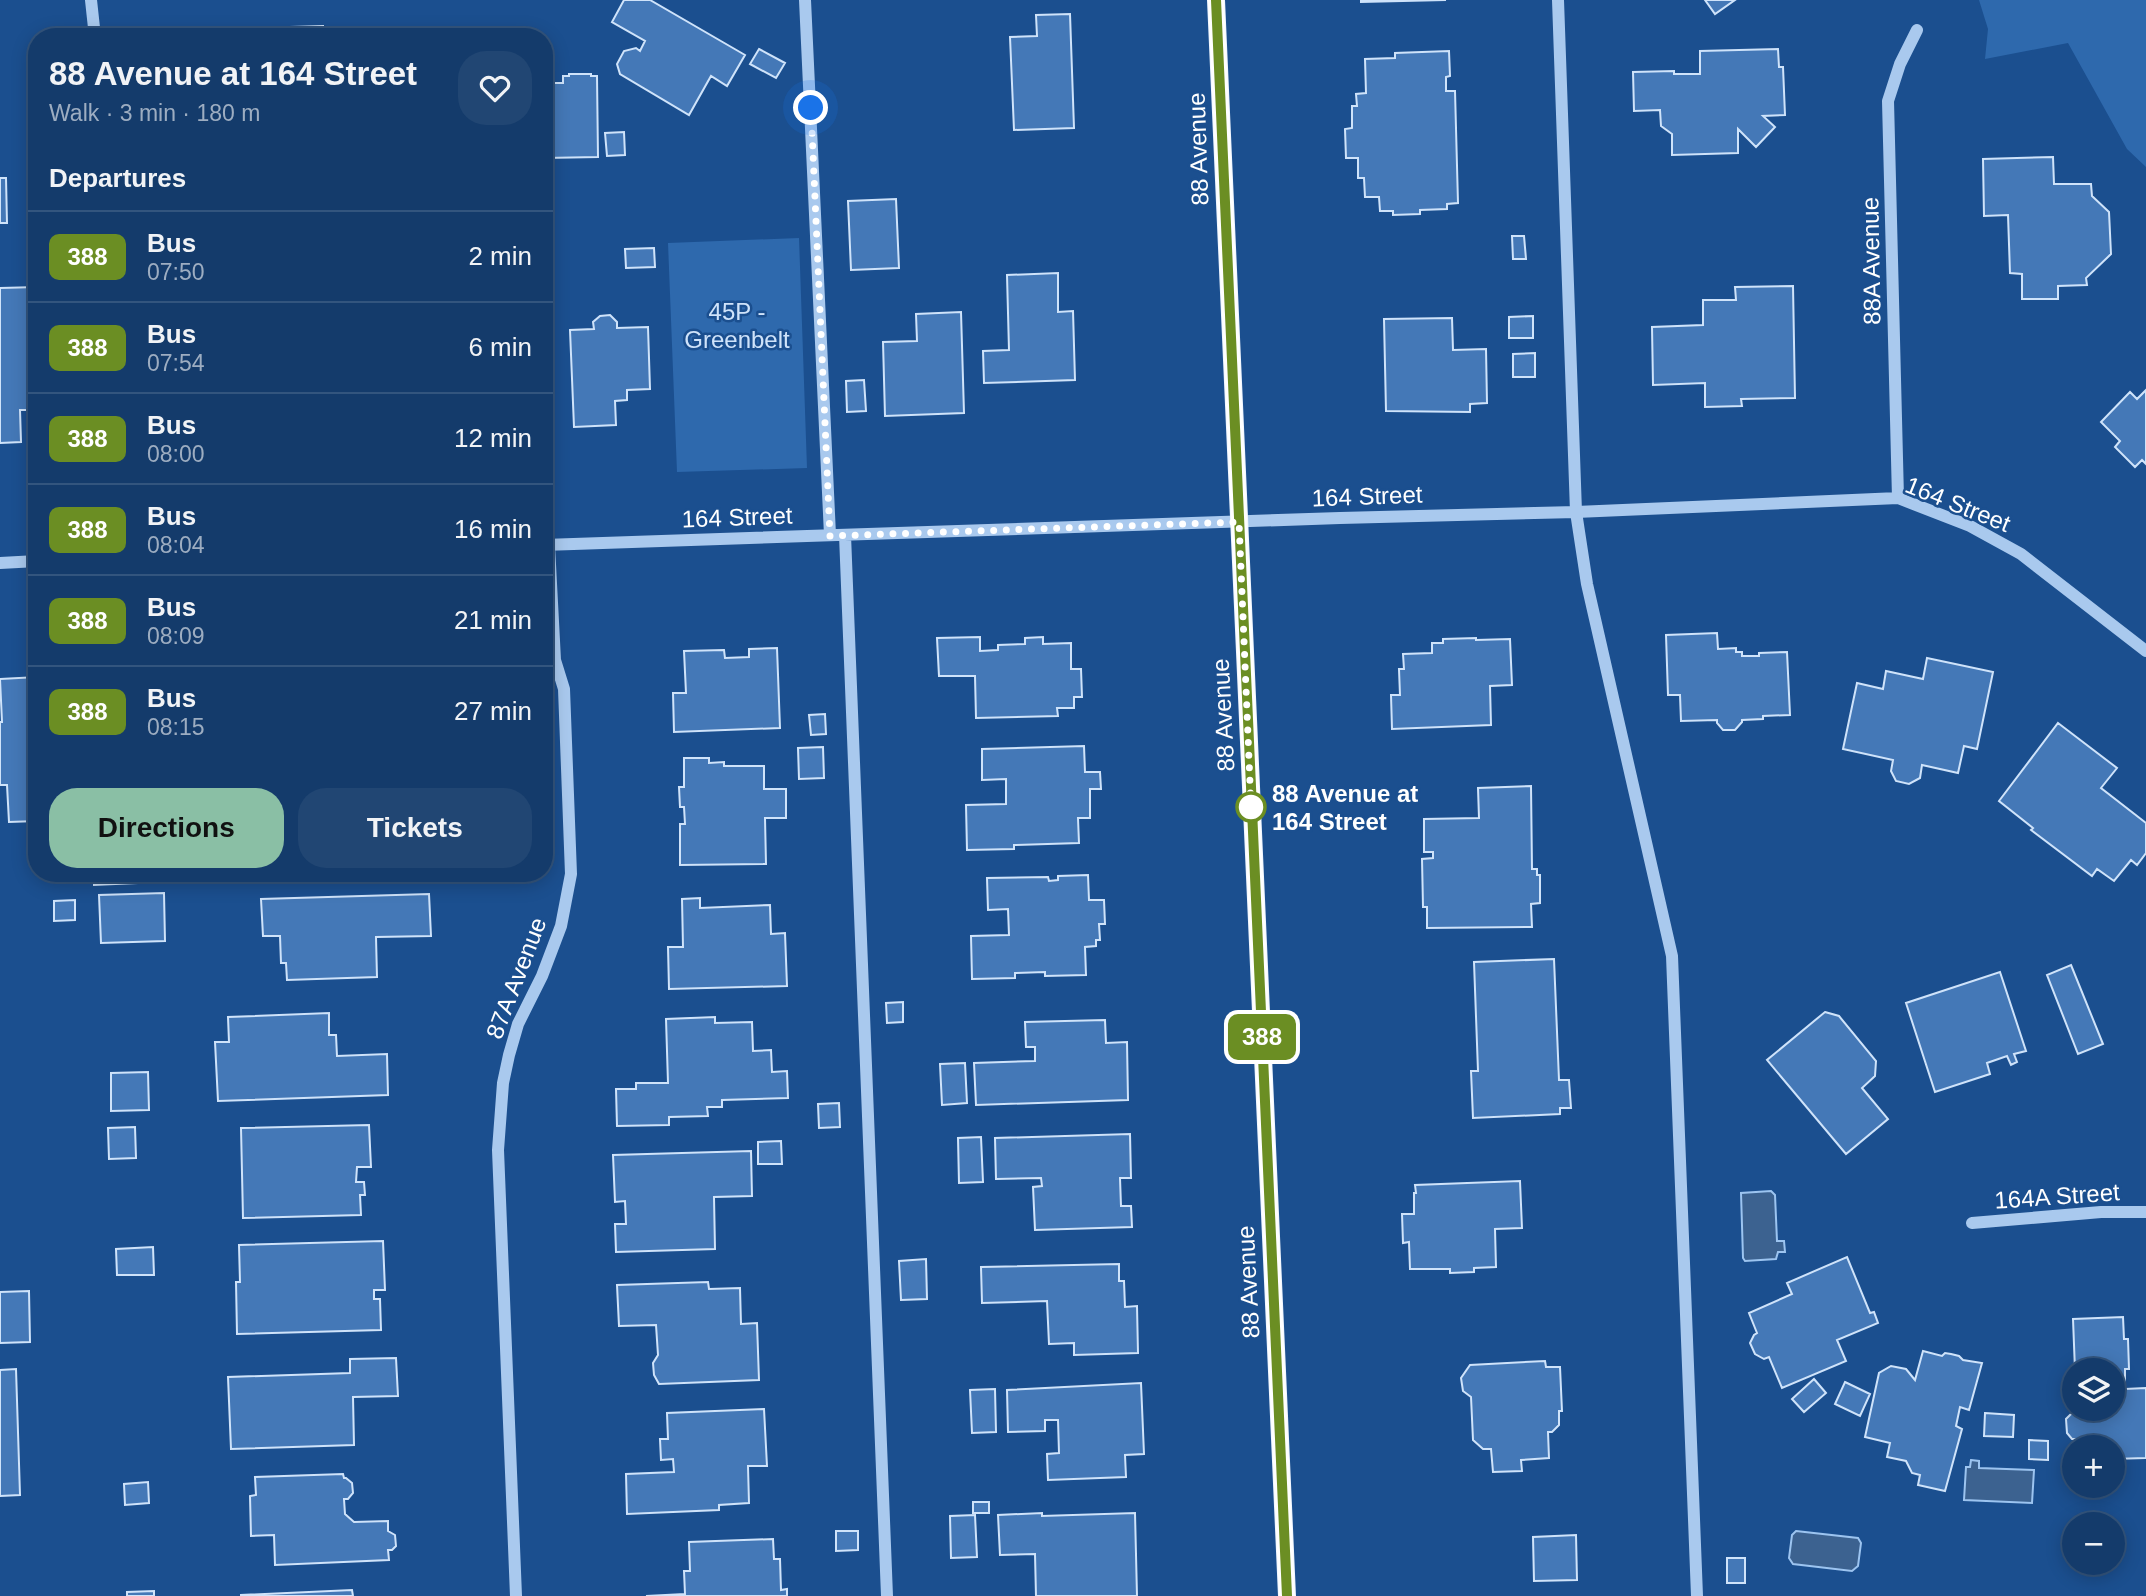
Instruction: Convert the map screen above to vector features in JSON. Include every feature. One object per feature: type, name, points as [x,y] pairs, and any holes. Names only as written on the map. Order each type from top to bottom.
[{"type":"main road","name":"88 Avenue","points":[[1216,0],[1287,1596]]},
{"type":"street","points":[[91,0],[94,28]]},
{"type":"street","points":[[805,0],[830,536]]},
{"type":"street","points":[[1558,0],[1576,512],[1587,584],[1672,956],[1697,1596]]},
{"type":"street","name":"88A Avenue","points":[[1898,498],[1888,101],[1900,64],[1917,30]]},
{"type":"street","name":"164 Street","points":[[553,545],[1576,512],[1898,498],[1970,526],[2021,554],[2146,651]]},
{"type":"street","points":[[845,535],[887,1596]]},
{"type":"street","points":[[0,563],[28,562]]},
{"type":"street","name":"87A Avenue","points":[[516,1596],[498,1150],[502,1091],[509,1055],[518,1024],[542,976],[561,926],[571,874],[564,689],[555,660],[553,631]]},
{"type":"street","name":"164A Street","points":[[1972,1223],[2101,1212],[2146,1212]]},
{"type":"green space","points":[[1979,0],[2146,0],[2146,167],[2127,149],[2068,43],[1985,59],[1988,29]]},
{"type":"green space","name":"45P - Greenbelt","points":[[799,238],[807,468],[677,472],[668,243]]},
{"type":"shaded area","points":[[1771,1191],[1775,1195],[1777,1241],[1784,1241],[1785,1252],[1778,1252],[1776,1259],[1745,1261],[1741,1193]]},
{"type":"shaded area","points":[[1971,1460],[1979,1461],[1979,1468],[2034,1470],[2032,1503],[1964,1500],[1966,1467],[1970,1467]]},
{"type":"shaded area","points":[[1796,1531],[1858,1538],[1861,1543],[1858,1566],[1852,1571],[1793,1564],[1789,1558],[1792,1535]]},
{"type":"building","points":[[624,0],[650,0],[745,55],[727,86],[711,76],[689,115],[620,74],[617,64],[624,51],[636,48],[640,51],[645,41],[612,22]]},
{"type":"building","points":[[1361,0],[1446,0],[1361,2]]},
{"type":"building","points":[[1705,0],[1735,0],[1715,14]]},
{"type":"building","points":[[1070,14],[1074,128],[1014,130],[1010,37],[1037,36],[1036,15]]},
{"type":"building","points":[[323,26],[323,28],[256,28]]},
{"type":"building","points":[[759,49],[785,63],[776,78],[750,64]]},
{"type":"building","points":[[1778,49],[1779,67],[1783,67],[1785,115],[1763,116],[1775,127],[1756,147],[1738,129],[1738,153],[1672,155],[1672,134],[1661,126],[1660,110],[1634,111],[1633,72],[1674,71],[1674,74],[1700,74],[1700,51]]},
{"type":"building","points":[[1449,51],[1450,76],[1446,77],[1446,91],[1455,91],[1458,203],[1447,204],[1447,209],[1420,210],[1420,214],[1393,215],[1393,211],[1380,211],[1379,197],[1365,197],[1364,178],[1358,178],[1358,158],[1346,158],[1345,129],[1352,128],[1352,106],[1357,106],[1356,94],[1366,93],[1365,59],[1395,58],[1395,53]]},
{"type":"building","points":[[563,76],[597,76],[598,157],[553,158],[553,83],[563,83]]},
{"type":"building","points":[[624,132],[625,155],[607,156],[605,133]]},
{"type":"building","points":[[2053,157],[2054,184],[2091,184],[2092,196],[2109,212],[2111,254],[2086,278],[2087,285],[2058,286],[2058,299],[2022,299],[2022,274],[2010,273],[2008,215],[1984,216],[1983,159]]},
{"type":"building","points":[[0,178],[6,178],[7,223],[0,223]]},
{"type":"building","points":[[896,199],[899,268],[851,270],[848,201]]},
{"type":"building","points":[[1512,236],[1524,236],[1526,259],[1513,259]]},
{"type":"building","points":[[654,248],[655,267],[626,268],[625,249]]},
{"type":"building","points":[[1058,273],[1058,312],[1073,311],[1075,380],[984,383],[983,351],[1009,350],[1007,275]]},
{"type":"building","points":[[1793,286],[1795,398],[1741,399],[1742,406],[1705,407],[1705,383],[1653,385],[1652,327],[1703,325],[1703,300],[1736,300],[1735,287]]},
{"type":"building","points":[[28,287],[28,410],[20,410],[21,442],[0,443],[0,288]]},
{"type":"building","points":[[961,312],[964,413],[885,416],[883,342],[917,341],[916,314]]},
{"type":"building","points":[[610,315],[617,322],[617,328],[648,327],[650,389],[627,390],[627,400],[615,401],[616,425],[574,427],[570,330],[594,329],[593,322],[600,316]]},
{"type":"building","points":[[1533,316],[1533,338],[1509,338],[1509,317]]},
{"type":"building","points":[[1452,318],[1453,350],[1486,349],[1487,403],[1470,404],[1470,412],[1386,411],[1384,319]]},
{"type":"building","points":[[1535,353],[1535,377],[1513,377],[1513,354]]},
{"type":"building","points":[[864,380],[866,411],[847,412],[846,381]]},
{"type":"building","points":[[2146,390],[2146,464],[2142,460],[2135,467],[2115,447],[2120,441],[2101,422],[2130,392],[2137,399]]},
{"type":"building","points":[[1717,633],[1718,649],[1736,648],[1736,652],[1742,652],[1742,656],[1787,652],[1790,715],[1742,720],[1735,730],[1723,730],[1717,720],[1681,721],[1680,695],[1668,695],[1666,635]]},
{"type":"building","points":[[980,637],[980,651],[998,650],[998,645],[1025,644],[1025,638],[1043,637],[1043,644],[1071,643],[1071,669],[1081,669],[1082,697],[1074,697],[1074,708],[1057,708],[1058,716],[976,718],[975,676],[939,676],[937,638]]},
{"type":"building","points":[[1443,639],[1510,639],[1512,685],[1490,686],[1491,725],[1392,729],[1391,695],[1400,695],[1399,669],[1404,669],[1403,654],[1432,653],[1432,643],[1443,643]]},
{"type":"building","points":[[777,648],[780,728],[674,732],[673,693],[686,693],[684,651],[724,650],[725,658],[749,657],[749,649]]},
{"type":"building","points":[[1927,658],[1993,672],[1977,749],[1964,746],[1958,773],[1922,765],[1920,778],[1909,784],[1896,781],[1891,771],[1893,760],[1843,749],[1857,683],[1883,689],[1886,671],[1923,679]]},
{"type":"building","points":[[28,677],[28,821],[9,822],[7,785],[0,785],[0,679]]},
{"type":"building","points":[[825,714],[826,734],[811,735],[809,715]]},
{"type":"building","points":[[2058,723],[2117,768],[2101,788],[2146,823],[2146,853],[2137,865],[2131,860],[2114,881],[2097,869],[2092,876],[2031,830],[2033,828],[1999,801]]},
{"type":"building","points":[[1084,746],[1085,772],[1100,772],[1101,789],[1090,789],[1090,818],[1078,818],[1079,843],[967,850],[966,805],[1006,804],[1006,779],[982,780],[982,749]]},
{"type":"building","points":[[823,747],[824,778],[799,779],[798,748]]},
{"type":"building","points":[[684,758],[709,758],[709,763],[724,762],[724,766],[764,766],[764,789],[786,789],[786,818],[765,818],[766,864],[680,865],[680,824],[685,824],[684,807],[680,807],[679,787],[684,787]]},
{"type":"building","points":[[1531,786],[1532,869],[1537,869],[1537,875],[1540,875],[1540,903],[1531,904],[1532,927],[1427,928],[1427,907],[1423,907],[1422,859],[1433,858],[1433,852],[1424,852],[1424,819],[1479,818],[1478,788]]},
{"type":"building","points":[[1088,875],[1089,900],[1104,900],[1105,924],[1099,924],[1100,940],[1096,940],[1096,946],[1085,947],[1086,975],[1045,976],[1045,972],[1015,973],[1015,978],[972,979],[971,936],[1009,935],[1008,909],[988,910],[987,878],[1048,877],[1049,881],[1058,880],[1058,876]]},
{"type":"building","points":[[94,882],[137,883],[94,885]]},
{"type":"building","points":[[164,893],[165,941],[101,943],[99,895]]},
{"type":"building","points":[[429,894],[431,936],[376,937],[377,977],[287,980],[286,963],[281,963],[280,936],[263,936],[261,899]]},
{"type":"building","points":[[700,898],[700,908],[770,905],[771,934],[785,933],[787,986],[669,989],[668,947],[683,947],[682,899]]},
{"type":"building","points":[[75,900],[75,920],[54,921],[54,901]]},
{"type":"building","points":[[1554,959],[1559,1080],[1569,1080],[1571,1108],[1560,1108],[1560,1114],[1473,1118],[1471,1071],[1478,1071],[1474,962]]},
{"type":"building","points":[[2071,965],[2103,1044],[2078,1054],[2047,975]]},
{"type":"building","points":[[2000,972],[2026,1051],[2014,1054],[2017,1062],[2011,1065],[2007,1056],[1987,1063],[1990,1074],[1935,1092],[1906,1003]]},
{"type":"building","points":[[903,1002],[903,1022],[887,1023],[886,1003]]},
{"type":"building","points":[[1825,1012],[1839,1016],[1876,1061],[1875,1076],[1862,1088],[1888,1119],[1846,1154],[1767,1060]]},
{"type":"building","points":[[329,1013],[329,1035],[336,1035],[337,1056],[387,1054],[388,1095],[218,1101],[215,1042],[229,1042],[228,1017]]},
{"type":"building","points":[[715,1017],[715,1023],[752,1022],[753,1051],[771,1050],[772,1072],[787,1071],[788,1098],[722,1100],[722,1107],[707,1107],[708,1116],[669,1117],[669,1125],[617,1126],[616,1089],[636,1089],[636,1083],[668,1083],[666,1019]]},
{"type":"building","points":[[1105,1020],[1106,1043],[1127,1042],[1128,1100],[976,1105],[974,1063],[1035,1061],[1035,1047],[1026,1047],[1025,1022]]},
{"type":"building","points":[[965,1063],[967,1103],[942,1105],[940,1064]]},
{"type":"building","points":[[148,1072],[149,1110],[111,1111],[111,1073]]},
{"type":"building","points":[[839,1103],[840,1127],[819,1128],[818,1104]]},
{"type":"building","points":[[369,1125],[371,1167],[357,1167],[356,1182],[364,1182],[365,1195],[360,1195],[361,1215],[243,1218],[241,1128]]},
{"type":"building","points":[[135,1127],[136,1158],[109,1159],[108,1128]]},
{"type":"building","points":[[1130,1134],[1131,1178],[1120,1178],[1121,1206],[1131,1206],[1132,1227],[1035,1230],[1033,1187],[1042,1186],[1041,1178],[996,1179],[995,1138]]},
{"type":"building","points":[[981,1137],[983,1182],[959,1183],[958,1138]]},
{"type":"building","points":[[781,1141],[782,1164],[758,1164],[758,1142]]},
{"type":"building","points":[[751,1151],[752,1196],[714,1197],[715,1249],[616,1252],[615,1224],[626,1224],[625,1201],[615,1202],[613,1155]]},
{"type":"building","points":[[1520,1181],[1522,1228],[1495,1229],[1496,1267],[1474,1268],[1474,1272],[1450,1273],[1450,1269],[1410,1269],[1409,1242],[1403,1243],[1402,1214],[1414,1214],[1415,1185]]},
{"type":"building","points":[[383,1241],[385,1290],[374,1290],[374,1299],[380,1299],[381,1330],[237,1334],[236,1282],[240,1282],[239,1245]]},
{"type":"building","points":[[153,1247],[154,1275],[117,1275],[116,1249]]},
{"type":"building","points":[[1847,1257],[1870,1313],[1874,1312],[1878,1323],[1837,1340],[1846,1361],[1782,1388],[1769,1357],[1764,1359],[1755,1354],[1750,1343],[1757,1333],[1749,1313],[1792,1294],[1787,1283]]},
{"type":"building","points":[[926,1259],[927,1299],[901,1300],[899,1261]]},
{"type":"building","points":[[1119,1264],[1119,1281],[1124,1281],[1125,1307],[1137,1306],[1138,1353],[1074,1355],[1074,1343],[1049,1344],[1047,1301],[982,1303],[981,1267]]},
{"type":"building","points":[[708,1282],[709,1289],[740,1288],[741,1324],[757,1323],[759,1380],[659,1384],[654,1375],[653,1363],[658,1355],[656,1325],[619,1326],[617,1285]]},
{"type":"building","points":[[29,1291],[30,1342],[0,1343],[0,1292]]},
{"type":"building","points":[[2123,1317],[2124,1339],[2128,1339],[2129,1369],[2125,1369],[2125,1358],[2075,1358],[2073,1319]]},
{"type":"building","points":[[1923,1351],[1942,1356],[1945,1353],[1951,1354],[1963,1360],[1982,1363],[1969,1410],[1960,1407],[1956,1426],[1962,1429],[1945,1491],[1918,1485],[1920,1475],[1912,1473],[1906,1461],[1887,1457],[1890,1443],[1865,1437],[1879,1373],[1891,1366],[1906,1369],[1915,1380]]},
{"type":"building","points":[[396,1358],[398,1396],[353,1397],[354,1445],[231,1449],[228,1377],[350,1373],[350,1359]]},
{"type":"building","points":[[1545,1361],[1546,1367],[1560,1367],[1562,1411],[1559,1411],[1559,1425],[1552,1432],[1548,1432],[1549,1458],[1521,1460],[1522,1471],[1493,1472],[1491,1449],[1483,1449],[1473,1440],[1471,1397],[1463,1391],[1461,1378],[1470,1365]]},
{"type":"building","points":[[16,1369],[20,1495],[0,1496],[0,1370]]},
{"type":"building","points":[[1814,1379],[1826,1393],[1804,1412],[1792,1399]]},
{"type":"building","points":[[1845,1382],[1870,1394],[1860,1416],[1835,1404]]},
{"type":"building","points":[[1141,1383],[1144,1454],[1125,1455],[1126,1477],[1048,1480],[1047,1454],[1059,1453],[1058,1420],[1045,1420],[1045,1431],[1008,1432],[1007,1390]]},
{"type":"building","points":[[2146,1388],[2146,1458],[2125,1459],[2125,1435],[2067,1433],[2066,1421],[2125,1421],[2125,1389]]},
{"type":"building","points":[[995,1389],[996,1432],[972,1433],[970,1390]]},
{"type":"building","points":[[764,1409],[767,1466],[748,1466],[749,1503],[719,1505],[719,1510],[627,1514],[626,1474],[674,1472],[673,1459],[661,1460],[660,1439],[668,1439],[667,1413]]},
{"type":"building","points":[[1985,1413],[2014,1415],[2013,1437],[1984,1436]]},
{"type":"building","points":[[2029,1440],[2048,1441],[2048,1460],[2029,1459]]},
{"type":"building","points":[[343,1474],[344,1478],[352,1483],[353,1493],[348,1499],[344,1499],[345,1514],[354,1522],[388,1521],[388,1531],[395,1535],[396,1546],[388,1550],[389,1560],[275,1565],[274,1535],[251,1536],[250,1496],[256,1495],[255,1477]]},
{"type":"building","points":[[148,1482],[149,1503],[125,1505],[124,1484]]},
{"type":"building","points":[[973,1502],[989,1502],[989,1513],[973,1513]]},
{"type":"building","points":[[1042,1513],[1042,1516],[1135,1513],[1137,1596],[1036,1596],[1035,1554],[1000,1555],[998,1515]]},
{"type":"building","points":[[975,1515],[977,1557],[951,1558],[950,1516]]},
{"type":"building","points":[[836,1531],[858,1531],[858,1550],[836,1551]]},
{"type":"building","points":[[1576,1535],[1577,1580],[1534,1581],[1533,1537]]},
{"type":"building","points":[[773,1539],[774,1559],[780,1559],[781,1590],[787,1589],[787,1596],[646,1596],[685,1594],[684,1571],[690,1571],[689,1542]]},
{"type":"building","points":[[1727,1558],[1745,1558],[1745,1583],[1727,1583]]},
{"type":"building","points":[[352,1590],[353,1596],[241,1596],[241,1595]]},
{"type":"building","points":[[154,1591],[154,1596],[127,1596],[127,1592]]},
{"type":"bus line","name":"388","points":[[1216,0],[1287,1596]]},
{"type":"place","name":"88 Avenue at 164 Street","points":[[1251,807]]},
{"type":"route","points":[[811,108],[830,536],[1239,522],[1251,807]]}]
